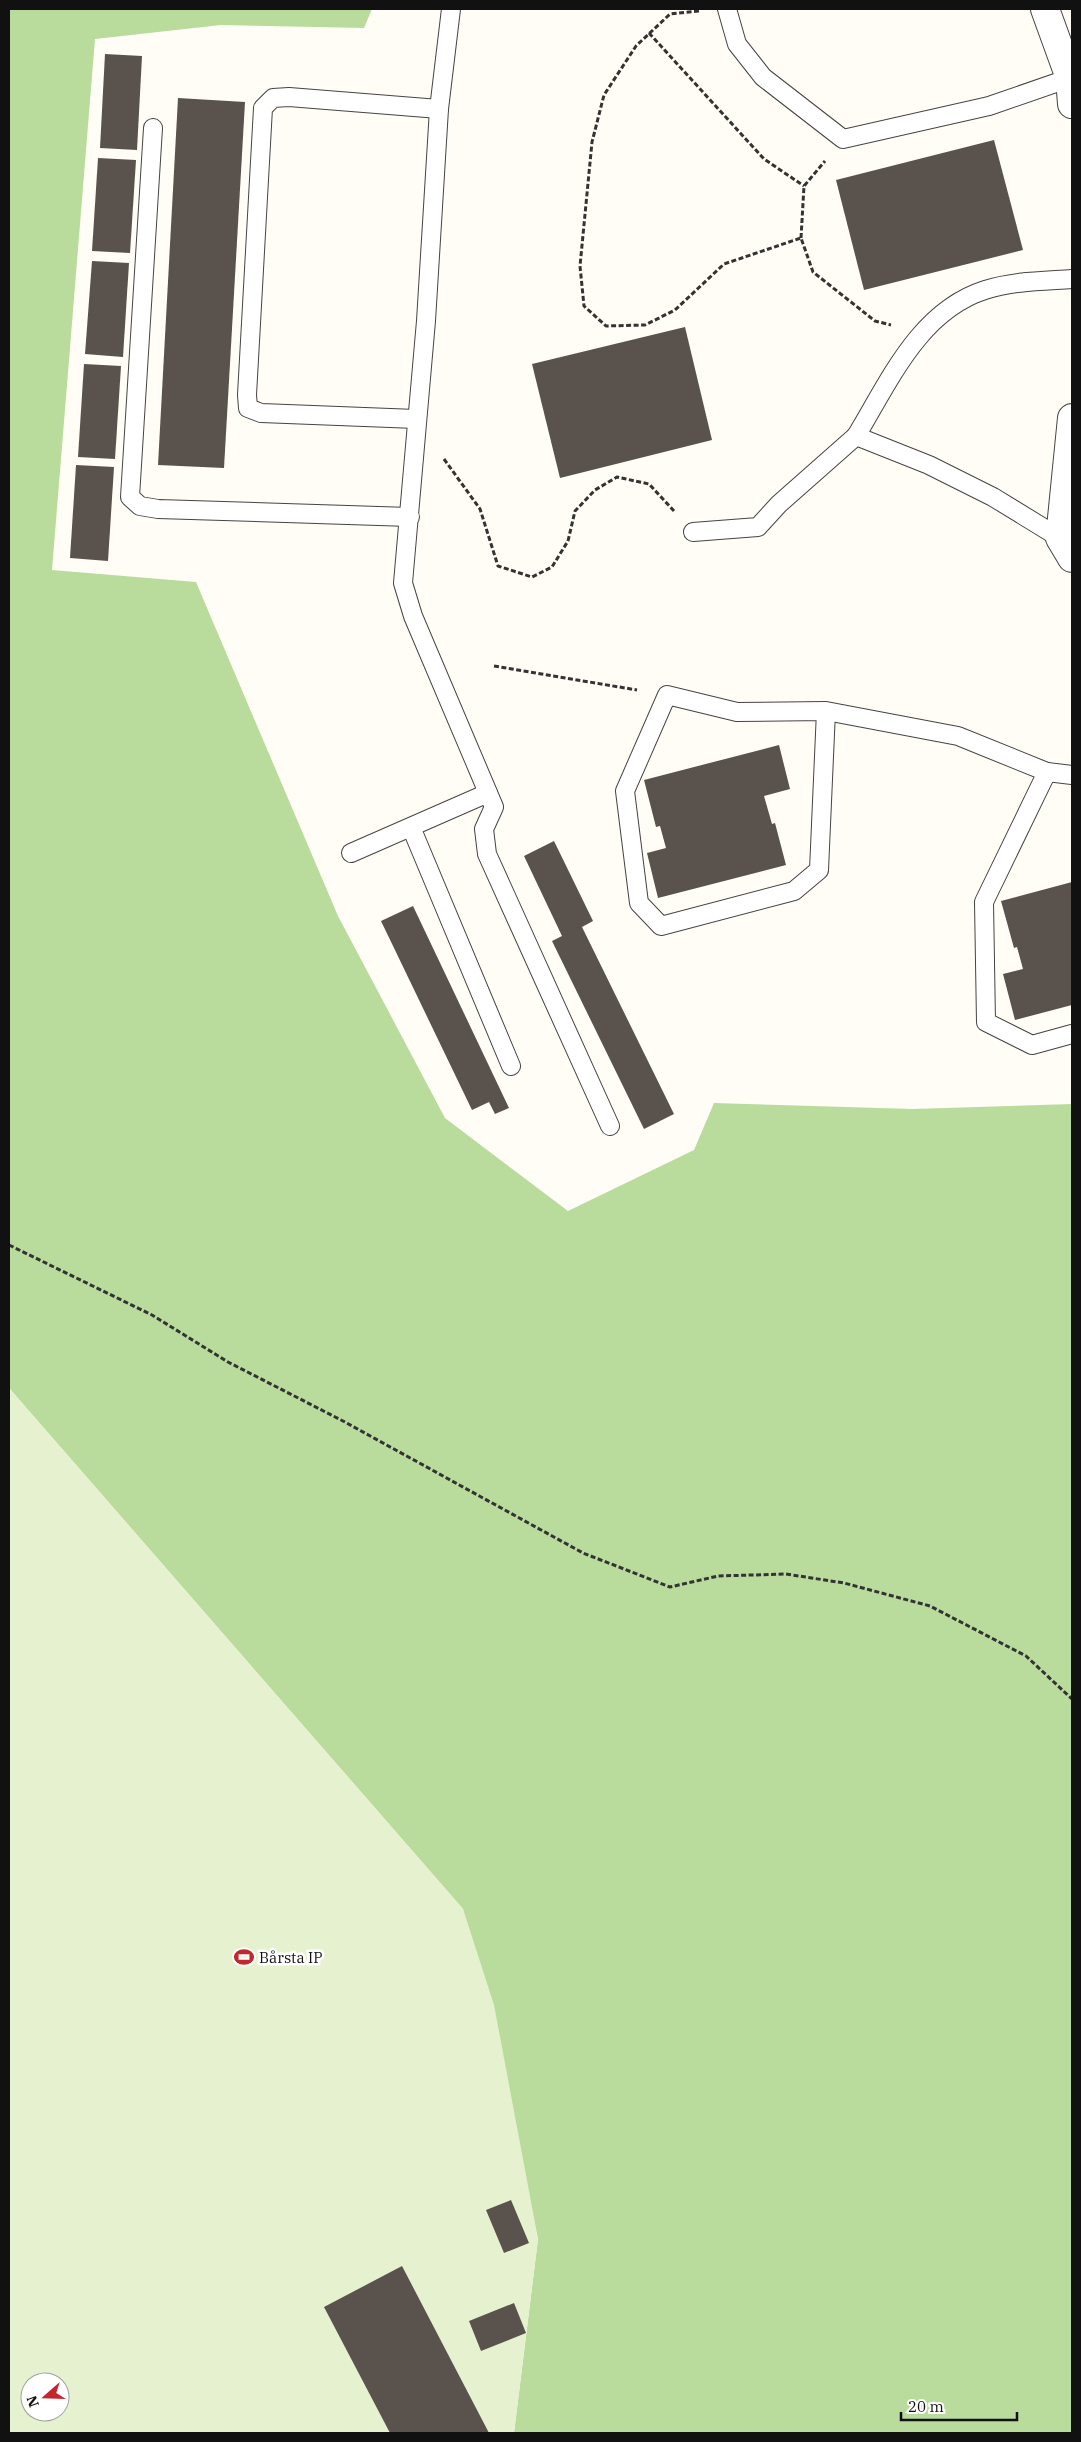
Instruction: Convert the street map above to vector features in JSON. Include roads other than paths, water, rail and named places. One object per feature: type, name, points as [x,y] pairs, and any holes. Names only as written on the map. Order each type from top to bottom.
[{"type":"street","points":[[1045,9],[1071,91]]},
{"type":"street","points":[[1066,548],[1072,418]]},
{"type":"lane","points":[[451,9],[439,109],[426,321],[416,420],[404,583],[406,594],[494,808],[484,829],[486,854],[610,1126]]},
{"type":"lane","points":[[727,9],[737,44],[762,77],[843,139],[989,106],[1071,91]]},
{"type":"lane","points":[[416,420],[261,413],[248,408],[246,395],[263,108],[273,98],[289,97],[439,109]]},
{"type":"lane","points":[[153,128],[130,497],[140,506],[158,509],[410,517]]},
{"type":"lane","points":[[693,532],[758,526],[779,504],[856,436],[917,338],[926,327],[947,309],[984,290],[1020,283],[1072,279]]},
{"type":"lane","points":[[856,436],[929,465],[993,498],[1066,548]]},
{"type":"lane","points":[[826,711],[819,870],[794,891],[662,926],[640,903],[626,791],[667,695],[737,712],[826,711],[958,736],[1047,772],[1072,775]]},
{"type":"lane","points":[[1047,772],[984,902],[986,1022],[1032,1045],[1072,1034]]},
{"type":"lane","points":[[351,853],[488,793]]},
{"type":"lane","points":[[410,827],[511,1066]]},
{"type":"place","name":"Bårsta IP","points":[[244,1957]]}]
